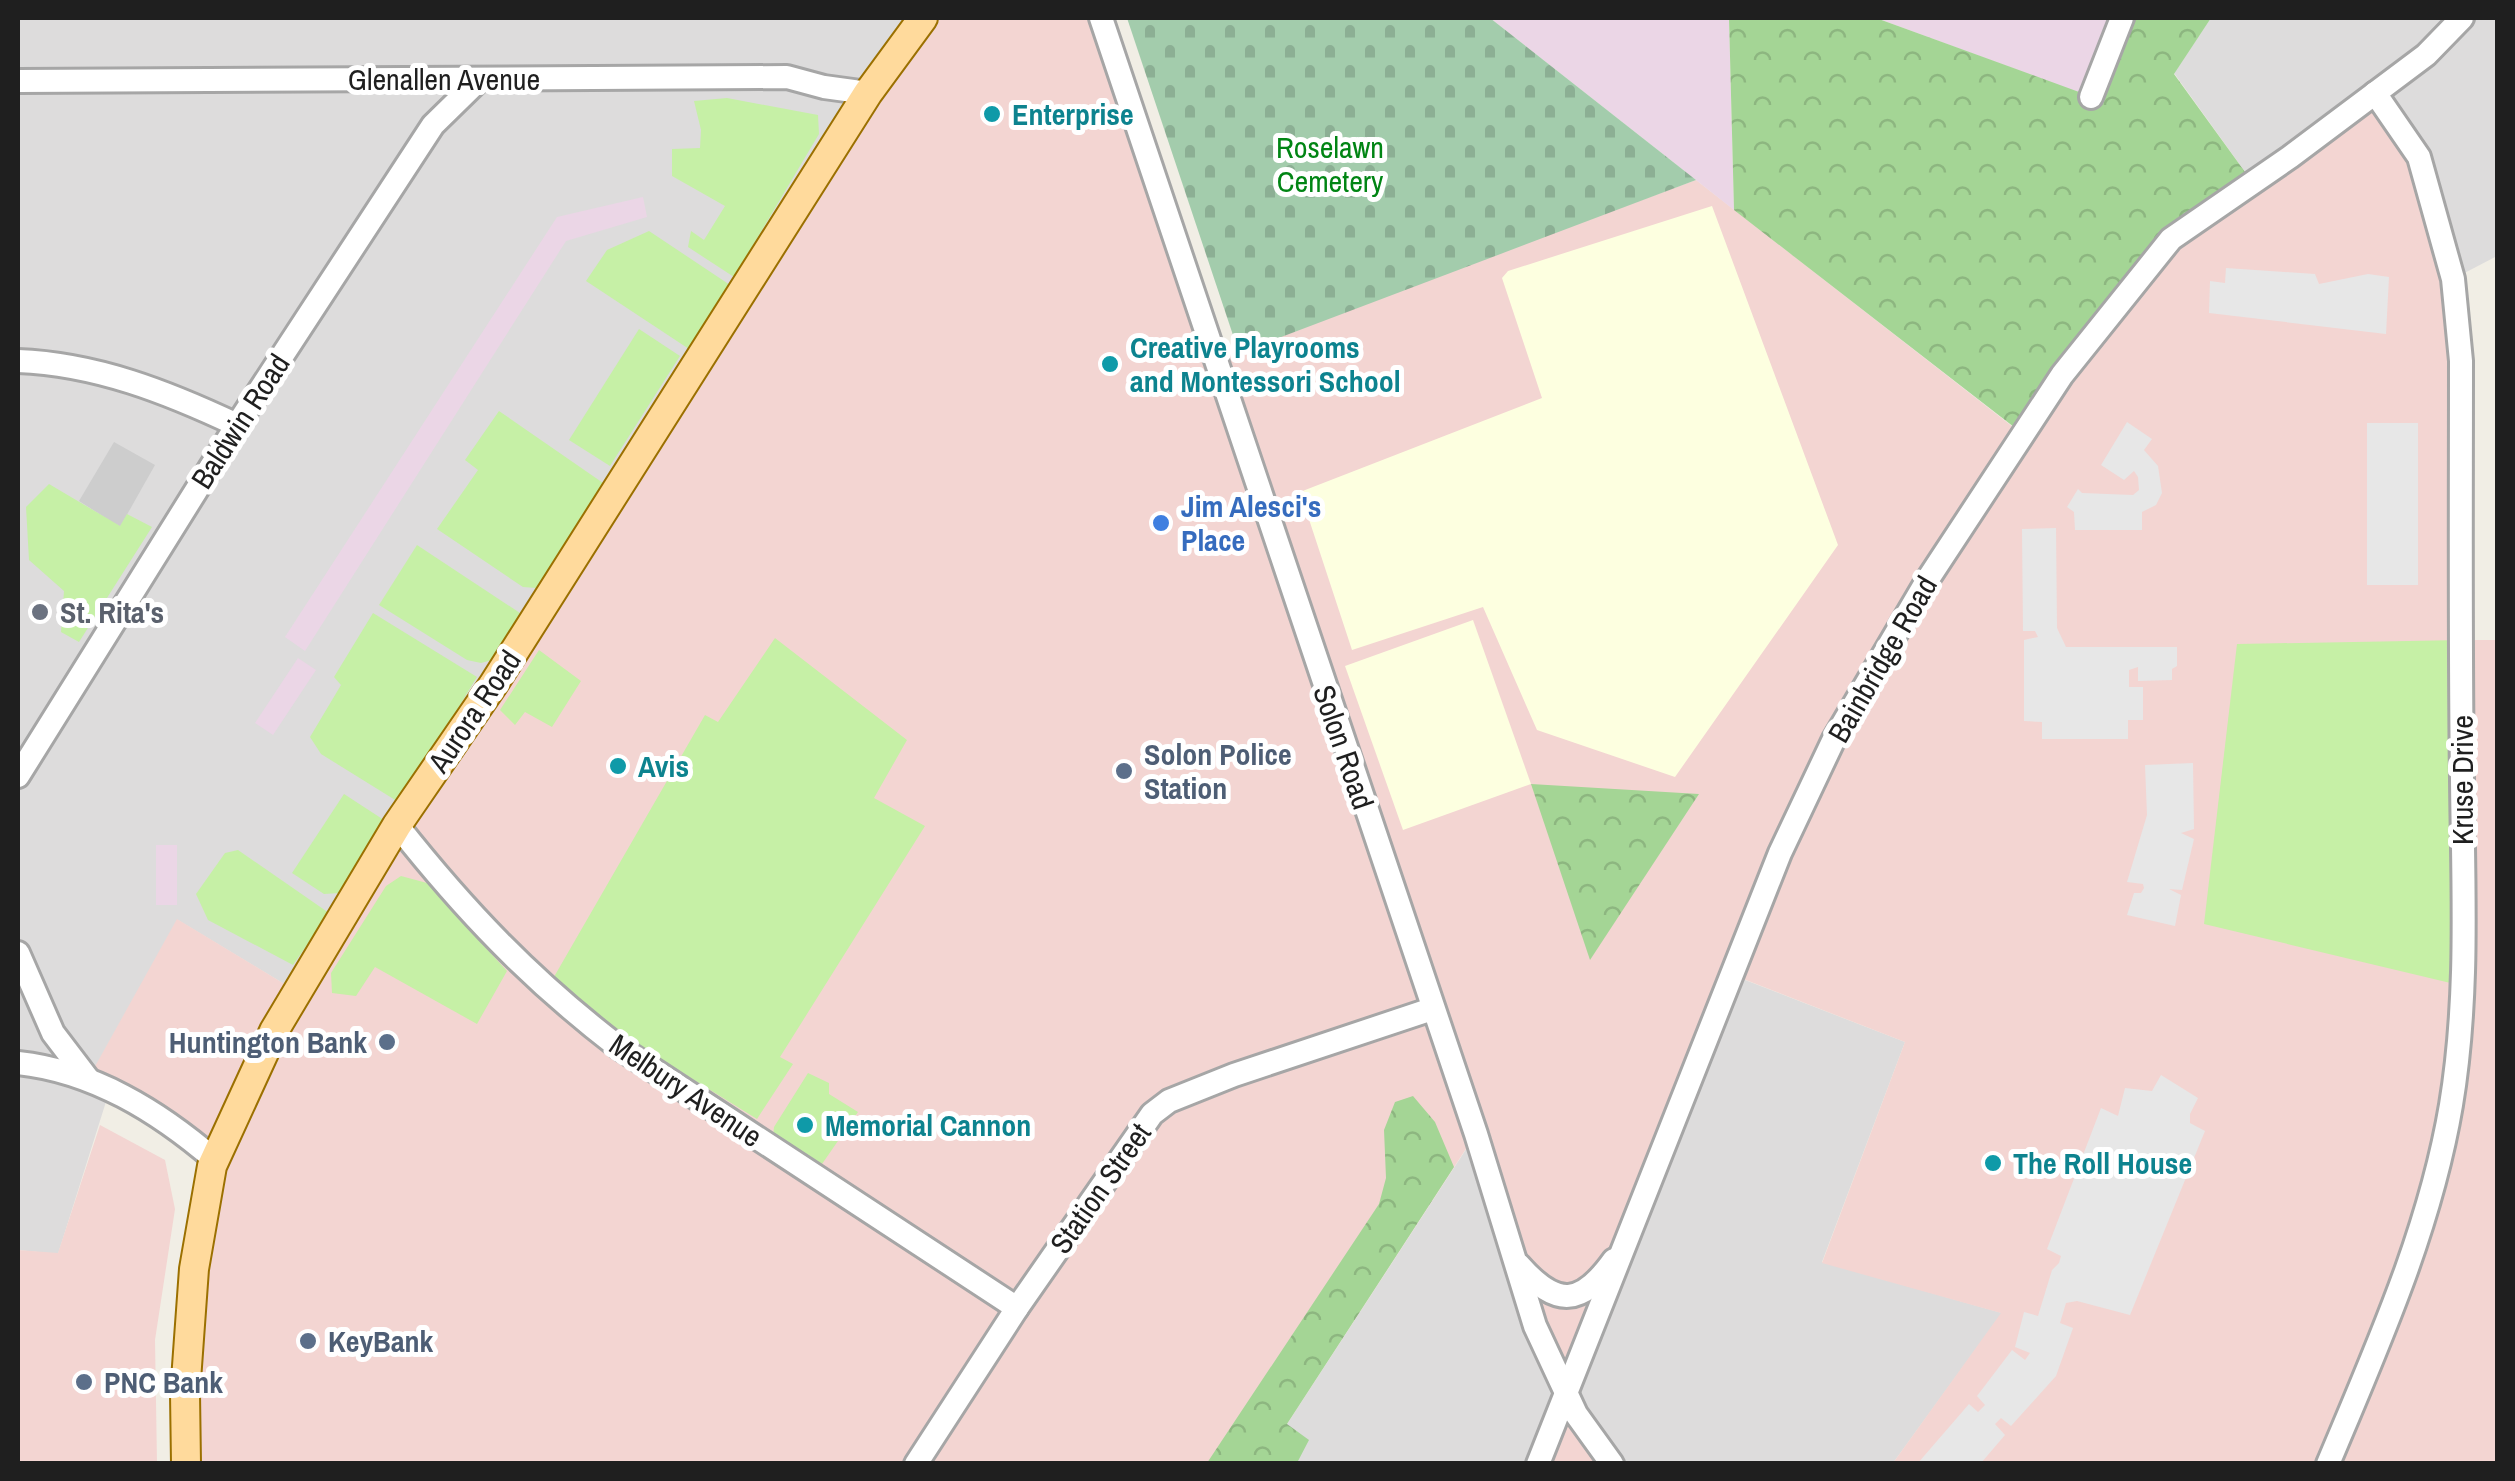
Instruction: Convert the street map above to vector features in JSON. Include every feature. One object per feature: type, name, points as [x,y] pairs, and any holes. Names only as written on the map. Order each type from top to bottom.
[{"type":"main road","name":"Aurora Road","points":[[186,1464],[184,1394],[194,1268],[215,1160],[282,1016],[397,825],[494,685],[868,93],[923,18]]},
{"type":"street","name":"Solon Road","points":[[1101,18],[1476,1134],[1534,1326],[1576,1414],[1612,1464]]},
{"type":"street","points":[[2090,96],[2122,18]]},
{"type":"street","name":"Bainbridge Road","points":[[1538,1464],[1780,853],[1834,739],[1928,579],[2062,375],[2171,239],[2376,94],[2426,55],[2462,18]]},
{"type":"street","name":"Glenallen Avenue","points":[[18,81],[786,77],[868,93]]},
{"type":"street","name":"Baldwin Road","points":[[18,776],[237,426],[433,125],[480,79]]},
{"type":"street","name":"Kruse Drive","points":[[2328,1464],[2392,1308],[2434,1184],[2451,1106],[2463,986],[2458,331],[2452,279],[2418,158],[2376,94]]},
{"type":"street","points":[[18,361],[120,378],[190,403],[237,426]]},
{"type":"street","name":"Melbury Avenue","points":[[397,825],[456,898],[526,971],[568,1008],[618,1046],[1017,1308]]},
{"type":"street","points":[[18,953],[53,1033],[88,1079]]},
{"type":"street","name":"Station Street","points":[[916,1464],[1017,1308],[1152,1114],[1169,1101],[1234,1076],[1432,1009]]},
{"type":"street","points":[[18,1063],[88,1079],[144,1108],[215,1160]]},
{"type":"street","points":[[1514,1259],[1535,1283],[1557,1297],[1579,1296],[1601,1278],[1630,1237]]},
{"type":"shaded area","points":[[18,18],[923,18],[296,991],[178,920],[110,1089],[58,1254],[18,1250]]},
{"type":"shaded area","points":[[923,18],[1101,18],[1215,357],[1696,180],[2022,434],[2171,239],[2375,93],[2419,157],[2453,279],[2462,640],[2497,640],[2497,1463],[1893,1463],[2001,1313],[1822,1263],[1905,1042],[1733,975],[1568,1396],[1475,1135],[1261,1463],[186,1463],[215,1160],[88,1079],[177,919],[296,991]]},
{"type":"shaded area","points":[[1490,18],[1729,18],[1734,210],[1696,180]]},
{"type":"shaded area","points":[[1876,18],[2122,18],[2091,97]]},
{"type":"shaded area","points":[[2211,18],[2497,18],[2497,256],[2453,279],[2253,183],[2174,73]]},
{"type":"shaded area","points":[[643,197],[647,217],[566,241],[305,651],[285,637],[557,217]]},
{"type":"shaded area","points":[[1712,206],[1838,545],[1675,777],[1537,730],[1483,607],[1352,650],[1300,492],[1542,398],[1502,278],[1508,271]]},
{"type":"shaded area","points":[[2226,268],[2315,274],[2319,284],[2368,274],[2389,277],[2386,334],[2209,313],[2210,281],[2225,283]]},
{"type":"shaded area","points":[[2127,422],[2152,439],[2144,450],[2158,466],[2162,493],[2156,505],[2142,512],[2142,530],[2075,530],[2074,512],[2067,507],[2078,489],[2082,493],[2133,495],[2139,490],[2134,471],[2124,480],[2101,465]]},
{"type":"shaded area","points":[[2367,423],[2418,423],[2418,585],[2367,585]]},
{"type":"shaded area","points":[[114,442],[155,465],[120,527],[79,501]]},
{"type":"shaded area","points":[[2056,528],[2057,628],[2066,647],[2177,647],[2172,680],[2138,681],[2138,667],[2129,670],[2129,687],[2143,687],[2143,720],[2128,720],[2128,739],[2042,739],[2042,722],[2024,721],[2024,640],[2038,637],[2035,631],[2023,631],[2022,529]]},
{"type":"shaded area","points":[[1473,620],[1531,784],[1403,830],[1345,666]]},
{"type":"shaded area","points":[[298,658],[316,670],[273,735],[255,723]]},
{"type":"shaded area","points":[[2193,763],[2194,829],[2181,833],[2194,839],[2182,890],[2169,889],[2181,895],[2175,926],[2127,915],[2134,893],[2141,893],[2144,888],[2143,884],[2127,882],[2147,815],[2145,765]]},
{"type":"shaded area","points":[[156,845],[177,845],[177,905],[156,905]]},
{"type":"shaded area","points":[[1732,975],[1905,1042],[1822,1262],[2002,1313],[1893,1463],[1261,1464],[1476,1134]]},
{"type":"shaded area","points":[[2161,1075],[2198,1098],[2190,1123],[2205,1131],[2130,1315],[2077,1301],[2066,1303],[2060,1323],[2073,1328],[2056,1376],[2011,1426],[2001,1418],[1995,1424],[2005,1435],[1981,1463],[1918,1463],[1969,1404],[1978,1412],[1985,1405],[1977,1396],[2012,1350],[2025,1360],[2030,1353],[2015,1347],[2024,1312],[2038,1316],[2052,1270],[2059,1263],[2061,1256],[2047,1249],[2101,1108],[2118,1116],[2125,1088],[2152,1091]]},
{"type":"shaded area","points":[[100,1125],[165,1160],[175,1209],[155,1340],[157,1463],[18,1463],[18,1250],[58,1253]]},
{"type":"shaded area","points":[[1568,1396],[1612,1463],[1538,1463]]},
{"type":"green space","name":"Roselawn Cemetery","points":[[1127,18],[1490,18],[1696,180],[1239,353]]},
{"type":"green space","points":[[1729,18],[1876,18],[2090,96],[2122,18],[2211,18],[2174,74],[2253,183],[2171,239],[2023,434],[1734,210]]},
{"type":"green space","points":[[727,98],[818,115],[819,134],[734,277],[688,247],[691,231],[704,240],[725,206],[672,176],[672,149],[700,148],[701,130],[694,101]]},
{"type":"green space","points":[[649,231],[730,285],[689,349],[586,281],[607,250]]},
{"type":"green space","points":[[639,329],[680,356],[610,466],[569,440]]},
{"type":"green space","points":[[499,411],[606,485],[536,588],[523,587],[437,529],[478,470],[465,460]]},
{"type":"green space","points":[[49,484],[120,526],[127,514],[152,527],[79,642],[61,632],[64,591],[29,560],[26,507]]},
{"type":"green space","points":[[417,545],[520,613],[492,660],[467,660],[379,605]]},
{"type":"green space","points":[[373,613],[477,677],[400,803],[321,754],[310,737],[341,685],[334,677]]},
{"type":"green space","points":[[775,638],[907,740],[874,798],[925,826],[780,1057],[793,1064],[757,1119],[547,989],[705,715],[718,722]]},
{"type":"green space","points":[[2462,640],[2463,986],[2204,924],[2237,644]]},
{"type":"green space","points":[[539,650],[581,681],[552,727],[525,712],[515,725],[500,710]]},
{"type":"green space","points":[[1531,784],[1699,794],[1590,960]]},
{"type":"green space","points":[[344,794],[387,822],[340,893],[324,894],[292,873]]},
{"type":"green space","points":[[238,850],[329,913],[293,965],[208,920],[196,894],[225,853]]},
{"type":"green space","points":[[401,876],[427,883],[507,971],[477,1024],[375,967],[356,996],[332,993],[331,973],[386,886]]},
{"type":"green space","points":[[808,1073],[829,1083],[829,1094],[858,1112],[822,1164],[773,1136],[774,1127]]},
{"type":"green space","points":[[1413,1096],[1435,1122],[1454,1167],[1287,1424],[1309,1440],[1297,1463],[1207,1463],[1379,1204],[1386,1178],[1384,1130],[1395,1102]]},
{"type":"place","name":"Enterprise","points":[[992,114]]},
{"type":"place","name":"Creative Playrooms and Montessori School","points":[[1110,364]]},
{"type":"place","name":"Jim Alesci's Place","points":[[1161,523]]},
{"type":"place","name":"St. Rita's","points":[[40,612]]},
{"type":"place","name":"Avis","points":[[618,766]]},
{"type":"place","name":"Solon Police Station","points":[[1124,771]]},
{"type":"place","name":"Huntington Bank","points":[[387,1042]]},
{"type":"place","name":"Memorial Cannon","points":[[805,1125]]},
{"type":"place","name":"The Roll House","points":[[1993,1163]]},
{"type":"place","name":"KeyBank","points":[[308,1341]]},
{"type":"place","name":"PNC Bank","points":[[84,1382]]}]
